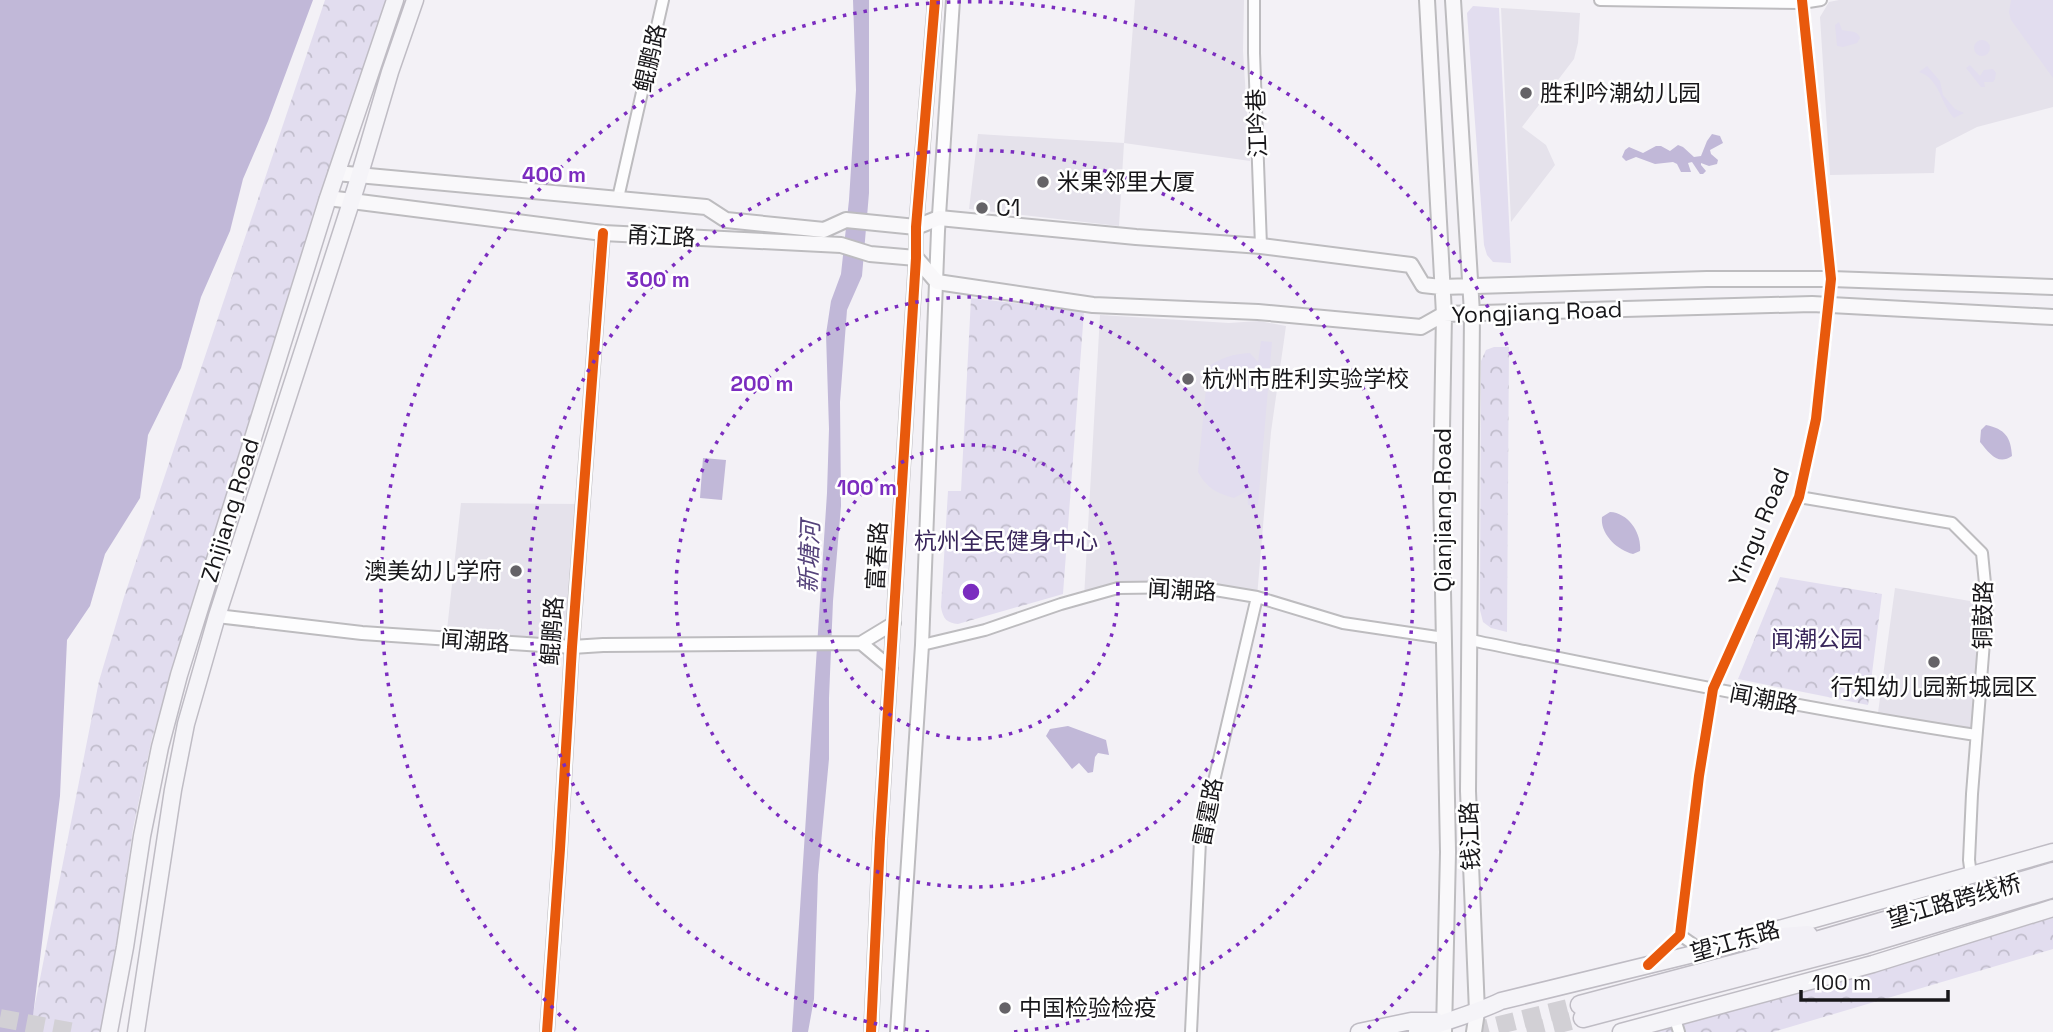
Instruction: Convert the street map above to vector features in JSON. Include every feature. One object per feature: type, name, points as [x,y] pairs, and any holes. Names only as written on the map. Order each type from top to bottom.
[{"type":"highway","name":"望江路跨线桥","points":[[1857,935],[2053,872]]},
{"type":"highway","name":"望江路跨线桥","points":[[1857,935],[2053,888]]},
{"type":"highway","points":[[1755,939],[1857,935]]},
{"type":"highway","points":[[1581,1011],[1857,935]]},
{"type":"main road","name":"Zhijiang Road","points":[[109,1032],[142,836],[163,735],[328,198],[395,0]]},
{"type":"main road","name":"Zhijiang Road","points":[[136,1032],[186,724],[217,616],[415,0]]},
{"type":"main road","name":"Qianjiang Road","points":[[1427,0],[1444,314],[1441,487],[1448,852],[1445,1026]]},
{"type":"main road","name":"Qianjiang Road","points":[[1453,0],[1472,313],[1470,640]]},
{"type":"main road","name":"甬江路","points":[[336,173],[706,207],[726,219],[824,230],[846,220],[869,221]]},
{"type":"main road","name":"甬江路","points":[[328,198],[603,233],[841,245],[870,254],[916,258]]},
{"type":"main road","name":"Yongjiang Road","points":[[869,221],[916,227],[939,218],[1261,246],[1411,265],[1423,285],[1441,287],[1707,279],[1832,279],[2053,287]]},
{"type":"main road","points":[[916,258],[937,282]]},
{"type":"main road","name":"Yongjiang Road","points":[[937,282],[1093,304],[1258,312],[1421,327],[1444,314],[1812,304],[2053,317]]},
{"type":"main road","name":"钱江路","points":[[1470,640],[1468,791],[1477,1012],[1474,1032]]},
{"type":"main road","name":"望江东路","points":[[1417,1032],[1445,1026],[1501,1001],[1755,939],[1779,929],[2053,852]]},
{"type":"main road","points":[[1621,1032],[1677,1025],[2053,908]]},
{"type":"main road","points":[[1359,1032],[1411,1021],[1445,1026]]},
{"type":"main road","points":[[109,1032],[124,1032]]},
{"type":"street","name":"鲲鹏路","points":[[618,198],[663,0]]},
{"type":"street","name":"富春路","points":[[870,1032],[916,227],[935,0]]},
{"type":"street","points":[[897,1032],[922,645],[939,218],[953,0]]},
{"type":"street","name":"江吟巷","points":[[1254,0],[1261,246]]},
{"type":"street","points":[[1600,0],[1821,0]]},
{"type":"street","name":"Yingu Road","points":[[1679,934],[1713,689],[1799,497],[1816,419],[1832,279],[1802,2]]},
{"type":"street","name":"鲲鹏路","points":[[547,1032],[603,233]]},
{"type":"street","name":"铜鼓路","points":[[1799,497],[1952,523],[1982,553],[1987,604],[1976,735],[1969,860],[1971,875]]},
{"type":"street","name":"闻潮路","points":[[922,645],[985,630],[1118,588],[1197,587],[1257,597],[1343,623],[1444,638]]},
{"type":"street","name":"雷霆路","points":[[1191,1032],[1200,841],[1257,597]]},
{"type":"street","name":"闻潮路","points":[[217,616],[362,633],[572,647],[860,643],[894,623]]},
{"type":"street","name":"闻潮路","points":[[1470,640],[1877,720],[1976,735]]},
{"type":"street","points":[[860,643],[891,668]]},
{"type":"street","points":[[1648,965],[1679,934],[1703,951]]},
{"type":"shaded area","points":[[0,0],[313,0],[268,121],[243,179],[230,231],[201,297],[181,368],[148,435],[140,498],[105,554],[90,606],[67,640],[60,796],[31,1032],[0,1032]]},
{"type":"shaded area","points":[[853,0],[869,0],[869,193],[862,276],[847,310],[840,402],[841,506],[833,601],[829,759],[818,875],[814,999],[808,1032],[792,1032],[827,493],[829,429],[826,334],[831,301],[841,274],[856,90]]},
{"type":"shaded area","points":[[1135,0],[1244,0],[1243,51],[1250,161],[1124,143]]},
{"type":"shaded area","points":[[2053,0],[2053,107],[1977,127],[1936,148],[1934,173],[1830,175],[1820,17],[1829,2]]},
{"type":"shaded area","name":"胜利吟潮幼儿园","points":[[1501,8],[1580,13],[1574,59],[1522,127],[1546,145],[1555,165],[1511,222]]},
{"type":"shaded area","points":[[978,134],[1124,143],[1119,226],[969,209]]},
{"type":"shaded area","points":[[1712,134],[1720,136],[1723,143],[1710,150],[1718,160],[1717,164],[1709,166],[1701,163],[1706,171],[1703,174],[1700,174],[1692,162],[1688,163],[1691,172],[1681,172],[1673,162],[1655,164],[1636,157],[1626,161],[1622,157],[1629,147],[1643,153],[1656,146],[1670,151],[1678,145],[1694,157],[1701,156]]},
{"type":"shaded area","name":"杭州市胜利实验学校","points":[[1100,315],[1229,323],[1259,321],[1286,326],[1271,432],[1257,597],[1197,587],[1118,588],[1084,598]]},
{"type":"shaded area","points":[[1986,425],[2006,435],[2012,456],[1998,459],[1983,446],[1980,442],[1981,430]]},
{"type":"shaded area","points":[[703,458],[726,460],[722,500],[700,498]]},
{"type":"shaded area","name":"澳美幼儿学府","points":[[461,503],[583,504],[572,647],[446,639]]},
{"type":"shaded area","points":[[1610,512],[1623,516],[1633,526],[1639,538],[1640,551],[1633,554],[1627,552],[1607,535],[1602,517]]},
{"type":"shaded area","name":"行知幼儿园新城园区","points":[[1895,588],[1987,604],[1976,735],[1877,720]]},
{"type":"shaded area","points":[[1068,726],[1106,740],[1109,755],[1098,753],[1093,772],[1088,773],[1079,763],[1072,769],[1046,736],[1050,729]]},
{"type":"green space","points":[[325,0],[390,0],[202,573],[152,738],[133,829],[104,1032],[31,1032],[99,681],[124,597]]},
{"type":"green space","points":[[2011,0],[2053,0],[2053,78],[2011,20]]},
{"type":"green space","points":[[1473,6],[1499,8],[1511,263],[1493,262],[1484,245],[1467,13]]},
{"type":"green space","points":[[1839,22],[1842,30],[1859,35],[1857,43],[1837,46],[1835,25]]},
{"type":"green space","points":[[1979,40],[1985,40],[1990,48],[1988,54],[1979,56],[1974,51],[1974,45]]},
{"type":"green space","points":[[1970,65],[1980,76],[1984,70],[1993,69],[1996,73],[1995,79],[1993,82],[1984,82],[1985,87],[1981,87],[1966,68]]},
{"type":"green space","points":[[1927,66],[1940,81],[1943,95],[1955,109],[1964,113],[1954,118],[1949,112],[1936,86],[1926,75],[1919,72]]},
{"type":"green space","name":"杭州全民健身中心","points":[[971,298],[1084,311],[1063,594],[958,624],[946,620],[941,607],[948,491],[961,491]]},
{"type":"green space","points":[[1261,341],[1272,342],[1258,505],[1248,505],[1247,491],[1234,498],[1222,494],[1209,486],[1198,472],[1208,367],[1223,358],[1244,353],[1250,353],[1258,362]]},
{"type":"green space","points":[[1509,347],[1507,632],[1491,628],[1483,622],[1480,610],[1481,361],[1486,350]]},
{"type":"green space","name":"闻潮公园","points":[[1780,577],[1882,594],[1868,705],[1738,679]]},
{"type":"green space","points":[[2053,918],[2053,949],[1773,1032],[1653,1032]]},
{"type":"tunnel","points":[[1471,1032],[1580,1005]]},
{"type":"tunnel","points":[[0,1018],[74,1032]]},
{"type":"tunnel","points":[[1527,1032],[1583,1018]]},
{"type":"cycle path","points":[[871,1032],[916,227],[935,0]]},
{"type":"cycle path","points":[[1648,965],[1680,935],[1699,776],[1713,689],[1799,497],[1816,419],[1831,279],[1802,0]]},
{"type":"cycle path","points":[[547,1032],[603,233]]},
{"type":"place","name":"胜利吟潮幼儿园","points":[[1526,93]]},
{"type":"place","name":"米果邻里大厦","points":[[1043,182]]},
{"type":"place","name":"C1","points":[[982,208]]},
{"type":"place","name":"杭州市胜利实验学校","points":[[1188,379]]},
{"type":"place","name":"澳美幼儿学府","points":[[516,571]]},
{"type":"place","name":"行知幼儿园新城园区","points":[[1934,662]]},
{"type":"place","name":"中国检验检疫","points":[[1005,1008]]},
{"type":"water label","name":"新塘河","points":[[809,557]]}]
